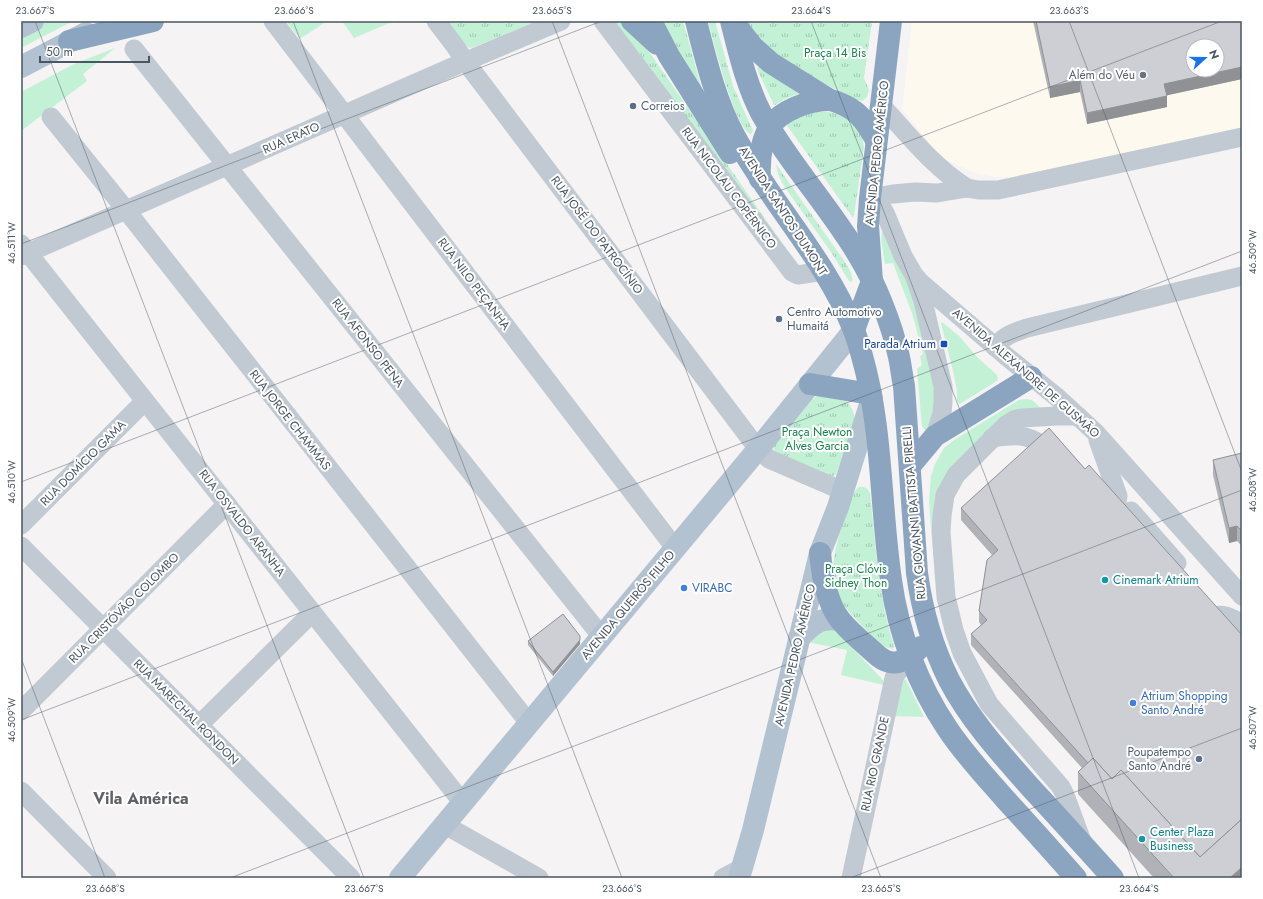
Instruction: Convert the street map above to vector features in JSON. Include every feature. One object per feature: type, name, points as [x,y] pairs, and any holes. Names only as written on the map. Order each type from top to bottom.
[{"type":"highway","points":[[69,41],[153,21]]},
{"type":"highway","points":[[632,21],[670,56]]},
{"type":"highway","points":[[651,21],[670,56],[728,150],[740,164],[760,179]]},
{"type":"highway","name":"AVENIDA SANTOS DUMONT","points":[[696,21],[714,87],[734,134],[760,179],[824,271],[841,300],[854,330]]},
{"type":"highway","points":[[732,21],[753,47],[783,72],[830,100],[854,111],[867,125],[876,140]]},
{"type":"highway","points":[[732,21],[749,85],[761,112],[857,253],[872,281]]},
{"type":"highway","name":"AVENIDA PEDRO AMÉRICO","points":[[854,330],[872,281],[868,226],[870,198],[891,21]]},
{"type":"highway","points":[[760,179],[759,162],[761,151],[764,139],[770,127],[787,112],[800,106],[811,102],[830,100]]},
{"type":"highway","name":"RUA GIOVANNI BATTISTA PIRELLI","points":[[872,281],[889,323],[900,357],[904,386],[917,573],[923,608],[932,638],[950,681],[985,735],[1113,878]]},
{"type":"highway","points":[[854,330],[865,366],[871,396],[878,448],[890,580],[899,620],[910,655],[919,677],[937,710],[947,728],[960,746],[976,767],[1076,878]]},
{"type":"highway","points":[[910,466],[934,436],[1032,377]]},
{"type":"highway","points":[[810,384],[871,396]]},
{"type":"highway","points":[[820,553],[824,583],[834,609],[841,621],[884,661],[892,663],[899,662],[932,638]]},
{"type":"main road","points":[[21,27],[33,21]]},
{"type":"main road","points":[[21,67],[108,21]]},
{"type":"main road","name":"AVENIDA QUEIRÓS FILHO","points":[[400,878],[758,449],[854,330]]},
{"type":"main road","name":"AVENIDA PEDRO AMÉRICO","points":[[740,873],[753,830],[820,553],[843,491],[871,396]]},
{"type":"main road","points":[[799,638],[808,629],[821,620],[834,619],[841,621]]},
{"type":"street","name":"RUA NILO PEÇANHA","points":[[273,21],[675,548]]},
{"type":"street","name":"RUA JOSÉ DO PATROCÍNIO","points":[[436,21],[465,62],[758,449]]},
{"type":"street","name":"RUA ERATO","points":[[23,250],[126,210],[344,114],[562,21]]},
{"type":"street","name":"RUA NICOLAU COPÉRNICO","points":[[602,21],[792,272],[798,275],[824,271]]},
{"type":"street","name":"RUA AFONSO PENA","points":[[134,49],[602,636]]},
{"type":"street","points":[[881,105],[936,164],[954,180],[966,188]]},
{"type":"street","name":"RUA JORGE CHAMMAS","points":[[51,118],[126,210],[529,723]]},
{"type":"street","points":[[870,198],[914,192],[937,193],[966,188],[978,190],[998,190],[1242,137]]},
{"type":"street","name":"AVENIDA ALEXANDRE DE GUSMÃO","points":[[870,198],[880,205],[885,213],[903,256],[914,275],[995,347],[1078,416],[1096,433],[1242,596]]},
{"type":"street","name":"RUA OSVALDO ARANHA","points":[[23,250],[146,401],[463,803]]},
{"type":"street","points":[[914,275],[923,300],[944,394],[942,413],[934,436]]},
{"type":"street","points":[[995,347],[1003,338],[1013,332],[1242,276]]},
{"type":"street","name":"RUA DOMÍCIO GAMA","points":[[21,525],[146,401]]},
{"type":"street","points":[[1078,416],[1022,418],[1006,424],[956,475],[945,495],[941,532],[944,582],[949,612],[962,653],[983,695],[995,712],[1061,787],[1085,847]]},
{"type":"street","points":[[1096,433],[1118,496],[1118,503],[1160,544],[1186,573]]},
{"type":"street","points":[[992,438],[1019,435],[1035,440],[1042,445]]},
{"type":"street","points":[[758,449],[769,459],[843,491]]},
{"type":"street","name":"RUA CRISTÓVÃO COLOMBO","points":[[21,711],[227,504]]},
{"type":"street","points":[[1160,544],[1191,540]]},
{"type":"street","name":"RUA MARECHAL RONDON","points":[[21,546],[351,878]]},
{"type":"street","points":[[199,725],[312,612]]},
{"type":"street","points":[[1215,616],[1225,616],[1242,623]]},
{"type":"street","name":"RUA RIO GRANDE","points":[[851,878],[894,678],[910,655]]},
{"type":"street","points":[[21,791],[107,878]]},
{"type":"street","points":[[445,825],[539,878]]},
{"type":"street","name":"AVENIDA PEDRO AMÉRICO","points":[[723,878],[740,873]]},
{"type":"shaded area","points":[[912,21],[1242,21],[1242,145],[1012,195],[1008,177],[994,177],[975,173],[948,161],[936,151],[902,109]]},
{"type":"green space","points":[[48,21],[73,21],[21,48],[21,34]]},
{"type":"green space","points":[[286,21],[327,21],[300,39]]},
{"type":"green space","points":[[342,21],[394,21],[354,38]]},
{"type":"green space","points":[[447,21],[537,21],[470,48],[466,46]]},
{"type":"green space","points":[[611,21],[623,21],[643,43],[793,259]]},
{"type":"green space","points":[[656,21],[683,21],[702,90]]},
{"type":"green space","points":[[708,21],[715,21],[733,86],[753,131],[751,134],[745,129],[738,117],[725,83]]},
{"type":"green space","name":"Praça 14 Bis","points":[[745,21],[872,21],[864,78],[869,90],[867,97],[862,101],[854,99],[782,62]]},
{"type":"green space","points":[[115,48],[83,74],[87,81],[21,131],[21,92],[74,64]]},
{"type":"green space","name":"Praça 14 Bis","points":[[759,67],[800,93],[774,105],[758,71],[757,68]]},
{"type":"green space","points":[[813,112],[835,113],[845,117],[850,120],[862,137],[864,147],[853,218],[786,124]]},
{"type":"green space","points":[[776,164],[845,262],[851,274],[852,282],[849,281],[831,252],[784,186],[778,174]]},
{"type":"green space","points":[[882,230],[911,288],[937,397],[928,428],[926,430],[922,427],[917,369],[922,365],[920,356],[923,354],[912,313],[893,263],[885,264],[881,240]]},
{"type":"green space","points":[[942,322],[959,336],[978,358],[997,375],[998,379],[960,404],[957,401],[957,391]]},
{"type":"green space","name":"Praça Newton Alves Garcia","points":[[818,395],[846,401],[852,409],[855,418],[855,425],[836,474],[832,477],[775,453],[773,446]]},
{"type":"green space","points":[[1019,400],[1032,400],[1043,410],[1009,416],[933,523],[931,530],[929,501],[931,476],[935,464],[944,448],[954,440]]},
{"type":"green space","name":"Praça Clóvis Sidney Thon","points":[[859,487],[866,488],[870,493],[879,581],[894,647],[893,649],[885,647],[879,643],[847,609],[837,591],[834,577],[834,563],[839,535],[853,494]]},
{"type":"green space","points":[[828,627],[837,632],[883,680],[884,685],[841,675],[847,650],[807,642]]},
{"type":"green space","points":[[904,679],[906,680],[924,717],[894,716],[899,686]]},
{"type":"building","name":"Além do Véu","points":[[1036,21],[1242,21],[1242,67],[1225,71],[1225,38],[1185,38],[1185,78],[1192,78],[1164,84],[1167,96],[1087,113],[1080,80],[1050,87]]},
{"type":"building","name":"Atrium Shopping Santo André","points":[[1049,428],[1085,469],[1089,465],[1242,635],[1242,819],[1200,857],[1121,770],[1112,779],[1093,758],[1088,763],[971,634],[987,620],[979,611],[987,560],[998,550],[961,508]]},
{"type":"building","points":[[1242,453],[1242,531],[1237,526],[1229,528],[1213,460]]},
{"type":"building","points":[[563,614],[580,636],[580,640],[553,672],[528,641]]},
{"type":"building","points":[[1093,758],[1112,779],[1121,770],[1200,857],[1242,819],[1242,870],[1241,868],[1230,878],[1174,878],[1078,772]]},
{"type":"place","name":"Além do Véu","points":[[1143,75]]},
{"type":"place","name":"Correios","points":[[633,106]]},
{"type":"place","name":"Centro Automotivo Humaitá","points":[[779,319]]},
{"type":"place","name":"Parada Atrium","points":[[944,344]]},
{"type":"place","name":"Cinemark Atrium","points":[[1105,580]]},
{"type":"place","name":"VIRABC","points":[[684,588]]},
{"type":"place","name":"Atrium Shopping Santo André","points":[[1133,703]]},
{"type":"place","name":"Poupatempo Santo André","points":[[1199,759]]},
{"type":"place","name":"Center Plaza Business","points":[[1142,839]]},
{"type":"district","name":"Vila América","points":[[141,798]]}]
